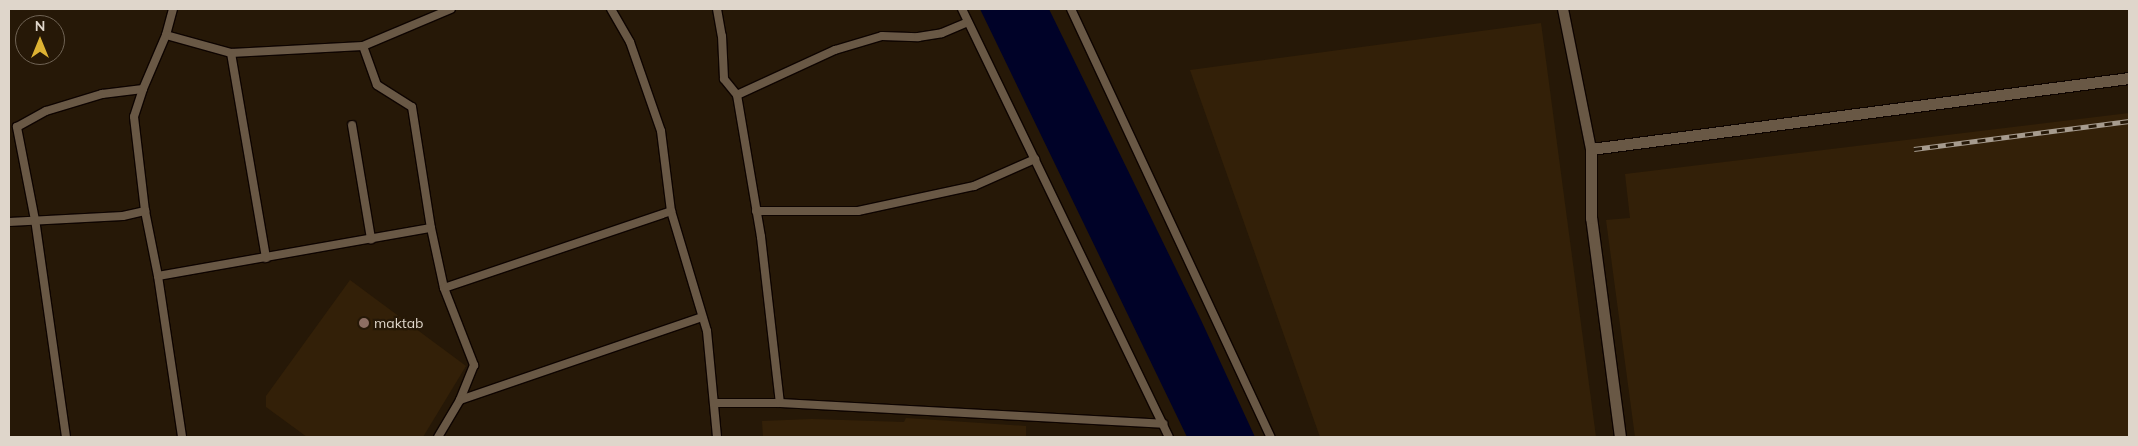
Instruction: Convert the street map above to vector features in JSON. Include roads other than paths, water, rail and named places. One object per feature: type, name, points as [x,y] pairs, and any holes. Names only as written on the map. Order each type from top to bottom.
[{"type":"main road","points":[[1620,437],[1591,218],[1592,149],[2129,78]]},
{"type":"street","points":[[173,9],[166,35],[143,89],[134,117],[145,211],[158,276],[182,437]]},
{"type":"street","points":[[166,35],[231,53],[363,46],[451,9]]},
{"type":"street","points":[[610,9],[630,42],[661,131],[671,211],[707,331],[717,437]]},
{"type":"street","points":[[717,9],[722,36],[724,79],[737,94],[756,211],[780,403]]},
{"type":"street","points":[[962,9],[1169,437]]},
{"type":"street","points":[[1071,9],[1271,437]]},
{"type":"street","points":[[1562,9],[1592,149]]},
{"type":"street","points":[[737,94],[835,50],[882,36],[918,37],[942,32],[968,22]]},
{"type":"street","points":[[363,46],[377,85],[412,107],[431,228],[444,288],[474,365],[460,400],[438,437]]},
{"type":"street","points":[[231,53],[266,258]]},
{"type":"street","points":[[66,437],[35,220],[17,127],[46,111],[102,94],[143,89]]},
{"type":"street","points":[[352,125],[371,239]]},
{"type":"street","points":[[756,211],[858,211],[974,186],[1035,159]]},
{"type":"street","points":[[9,222],[124,216],[145,211]]},
{"type":"street","points":[[444,288],[671,211]]},
{"type":"street","points":[[158,276],[431,228]]},
{"type":"street","points":[[460,400],[702,317]]},
{"type":"street","points":[[714,403],[780,403],[1164,424]]},
{"type":"water","points":[[980,9],[1049,9],[1201,320],[1255,437],[1187,437]]},
{"type":"railway","points":[[1914,149],[2129,121]]},
{"type":"place","name":"maktab","points":[[364,323]]}]
